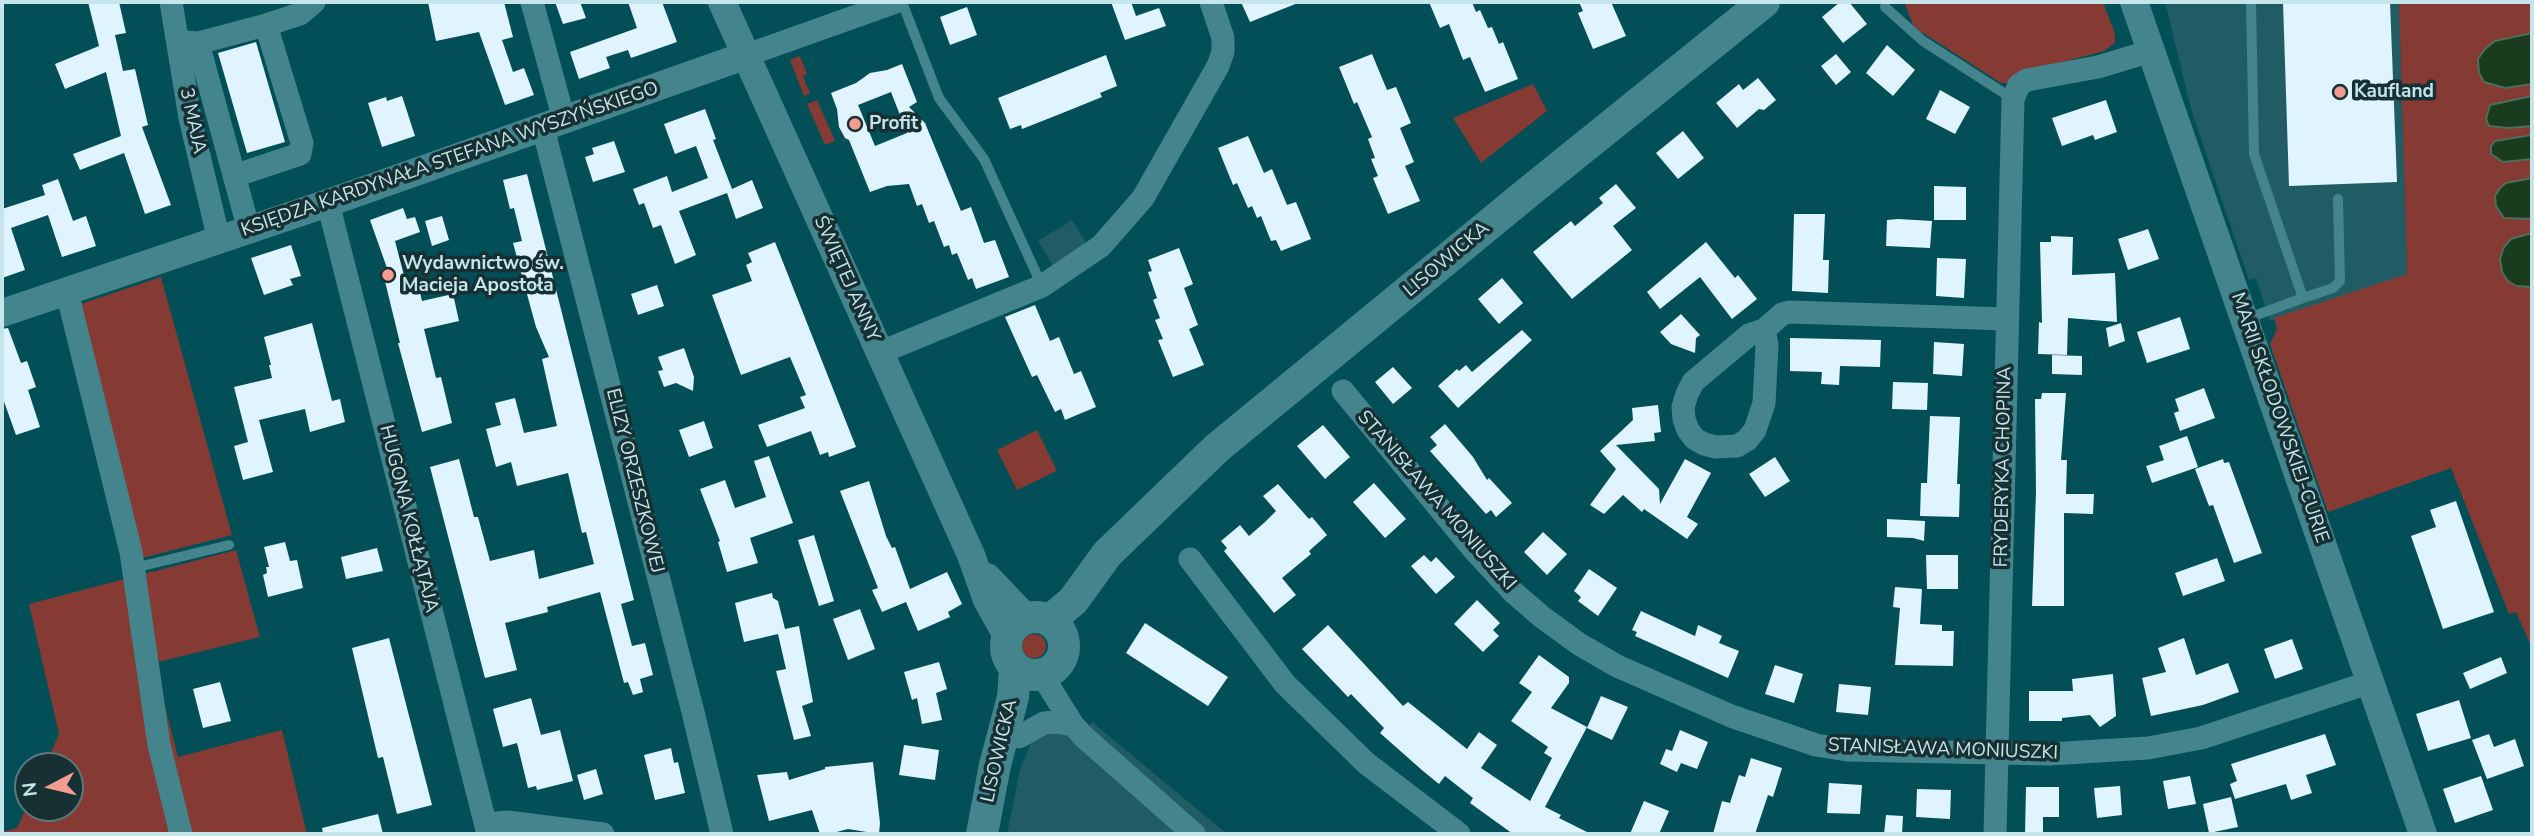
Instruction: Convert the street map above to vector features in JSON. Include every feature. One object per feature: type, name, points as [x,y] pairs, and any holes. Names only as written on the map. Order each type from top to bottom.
[{"type":"main road","name":"LISOWICKA","points":[[982,834],[995,765],[1013,697],[1073,601],[1107,554],[1217,448],[1764,2]]},
{"type":"main road","name":"LISOWICKA","points":[[997,834],[1006,787],[1040,653]]},
{"type":"street","name":"3 MAJA","points":[[171,2],[188,43],[190,118],[219,240]]},
{"type":"street","points":[[249,230],[234,176],[188,43],[266,25],[300,14],[314,2]]},
{"type":"street","name":"ELIZY ORZESZKOWEJ","points":[[533,2],[553,124],[722,834]]},
{"type":"street","name":"ŚWIĘTEJ ANNY","points":[[722,2],[971,555],[1040,653]]},
{"type":"street","name":"KSIĘDZA KARDYNAŁA STEFANA WYSZYŃSKIEGO","points":[[2,313],[328,203],[896,2]]},
{"type":"street","points":[[879,353],[1042,286],[1101,246],[1143,198],[1218,66],[1223,52],[1221,26],[1211,2]]},
{"type":"street","name":"MARII SKŁODOWSKIEJ-CURIE","points":[[2134,2],[2423,834]]},
{"type":"street","points":[[234,176],[300,154],[302,149],[266,25]]},
{"type":"street","points":[[2013,99],[2020,85],[2027,80],[2098,68],[2151,51]]},
{"type":"street","name":"FRYDERYKA CHOPINA","points":[[1995,834],[2013,99]]},
{"type":"street","name":"HUGONA KOŁŁĄTAJA","points":[[328,203],[487,829]]},
{"type":"street","points":[[66,292],[134,569],[159,745],[181,834]]},
{"type":"street","points":[[1764,330],[1767,345],[1764,403],[1755,430],[1747,440],[1737,446],[1716,447],[1695,439],[1688,430],[1683,407],[1693,382],[1749,335],[1764,330],[1776,317],[1790,312],[2007,319]]},
{"type":"street","name":"STANISŁAWA MONIUSZKI","points":[[1343,391],[1474,550],[1513,592],[1579,644],[1617,666],[1731,716],[1816,746],[1847,750],[2094,753],[2174,745],[2371,682]]},
{"type":"street","points":[[1189,559],[1285,684],[1366,764],[1459,834]]},
{"type":"street","points":[[1040,653],[1073,724],[1194,834]]},
{"type":"street","points":[[1019,737],[1044,723],[1073,724]]},
{"type":"street","points":[[487,829],[508,822],[603,834]]},
{"type":"lane","points":[[902,2],[939,98],[977,147],[1042,286]]},
{"type":"lane","points":[[2251,2],[2255,153],[2303,298]]},
{"type":"lane","points":[[1885,7],[1923,41],[2013,99]]},
{"type":"lane","points":[[2246,320],[2333,288],[2340,281],[2339,199]]},
{"type":"lane","points":[[134,569],[229,545]]},
{"type":"shaded area","points":[[1904,2],[2103,2],[2115,34],[2115,43],[2104,51],[2021,73],[2008,83],[2001,83],[1914,27]]},
{"type":"shaded area","points":[[2165,2],[2399,2],[2407,274],[2270,321],[2256,278],[2249,280],[2191,109]]},
{"type":"shaded area","points":[[2399,2],[2532,2],[2532,648],[2516,612],[2509,614],[2451,468],[2328,512],[2270,344],[2277,329],[2274,318],[2407,274]]},
{"type":"shaded area","points":[[2532,33],[2532,84],[2505,88],[2484,82],[2479,73],[2478,59],[2485,49],[2495,41]]},
{"type":"shaded area","points":[[800,56],[807,74],[803,76],[810,94],[804,96],[790,60]]},
{"type":"shaded area","points":[[1533,84],[1547,111],[1481,163],[1453,118]]},
{"type":"shaded area","points":[[2532,96],[2532,126],[2489,126],[2486,119],[2490,105]]},
{"type":"shaded area","points":[[817,100],[835,141],[825,145],[807,104]]},
{"type":"shaded area","points":[[2532,135],[2532,159],[2503,162],[2491,154],[2491,146],[2495,141]]},
{"type":"shaded area","points":[[2532,178],[2532,219],[2504,218],[2496,206],[2495,196],[2500,188],[2506,183]]},
{"type":"shaded area","points":[[1072,220],[1087,245],[1053,266],[1038,241]]},
{"type":"shaded area","points":[[2532,233],[2532,287],[2516,286],[2508,281],[2502,272],[2500,259],[2504,247],[2511,239]]},
{"type":"shaded area","points":[[161,277],[232,535],[138,559],[75,306]]},
{"type":"shaded area","points":[[1037,430],[1057,471],[1017,490],[997,450]]},
{"type":"shaded area","points":[[236,550],[260,637],[154,663],[178,757],[282,730],[307,834],[2,834],[17,828],[20,822],[84,822],[84,752],[51,752],[59,734],[29,604]]},
{"type":"shaded area","points":[[1034,634],[1043,637],[1046,646],[1043,655],[1034,658],[1025,655],[1022,646],[1025,637]]},
{"type":"shaded area","points":[[1092,722],[1227,834],[1007,834],[1020,770],[1035,732],[1059,729],[1075,741]]},
{"type":"building","points":[[88,2],[119,2],[126,33],[115,35],[123,71],[135,69],[148,125],[142,127],[171,205],[145,214],[124,153],[80,170],[73,154],[121,136],[106,72],[65,89],[55,64],[99,46]]},
{"type":"building","points":[[428,2],[504,2],[513,37],[502,40],[513,72],[524,68],[534,95],[505,105],[479,32],[436,41]]},
{"type":"building","points":[[555,2],[580,2],[586,18],[563,24]]},
{"type":"building","points":[[628,2],[662,2],[677,42],[631,58],[628,50],[606,57],[610,68],[579,79],[570,52],[637,28]]},
{"type":"building","points":[[1111,2],[1131,2],[1136,16],[1159,8],[1166,26],[1125,40]]},
{"type":"building","points":[[1241,2],[1298,2],[1298,3],[1250,22]]},
{"type":"building","points":[[1429,2],[1472,2],[1476,12],[1480,10],[1488,28],[1492,27],[1499,44],[1503,42],[1518,79],[1485,92],[1470,57],[1463,60],[1449,24],[1440,28]]},
{"type":"building","points":[[1579,2],[1611,2],[1626,36],[1593,49],[1578,13],[1583,11]]},
{"type":"building","points":[[1840,2],[1849,2],[1867,24],[1843,43],[1822,17]]},
{"type":"building","name":"Kaufland","points":[[2283,2],[2390,2],[2397,182],[2289,186]]},
{"type":"building","points":[[967,7],[977,35],[950,45],[940,17]]},
{"type":"building","points":[[256,42],[285,142],[247,153],[218,53]]},
{"type":"building","points":[[1887,45],[1915,70],[1893,96],[1866,73]]},
{"type":"building","points":[[1372,54],[1387,90],[1396,87],[1411,123],[1400,128],[1414,162],[1405,166],[1420,201],[1388,214],[1373,178],[1378,176],[1371,159],[1375,158],[1368,139],[1372,137],[1357,102],[1354,104],[1339,67]]},
{"type":"building","points":[[1836,54],[1851,72],[1836,85],[1821,66]]},
{"type":"building","points":[[1106,55],[1117,86],[1100,93],[1102,97],[1060,114],[1022,129],[1021,125],[1010,129],[998,98]]},
{"type":"building","points":[[902,64],[917,102],[909,107],[925,123],[961,211],[971,207],[984,243],[995,240],[1009,277],[976,289],[972,278],[968,280],[957,253],[952,255],[949,245],[944,247],[934,221],[929,223],[922,204],[917,206],[909,184],[887,186],[870,192],[849,140],[839,127],[837,109],[831,93],[856,83],[870,73]],"holes":[[[891,92],[907,133],[875,146],[858,105]]]},
{"type":"building","points":[[1758,78],[1776,100],[1764,110],[1759,109],[1737,128],[1716,103],[1739,84],[1743,90]]},
{"type":"building","points":[[1940,90],[1970,107],[1955,134],[1926,119]]},
{"type":"building","points":[[402,96],[415,136],[382,147],[368,103],[386,97],[387,101]]},
{"type":"building","points":[[2106,100],[2117,132],[2095,140],[2093,135],[2062,146],[2052,118]]},
{"type":"building","points":[[705,109],[716,139],[713,140],[732,189],[752,180],[763,208],[736,219],[727,193],[679,211],[696,255],[675,264],[661,225],[653,228],[644,203],[639,205],[633,189],[667,176],[672,192],[708,178],[696,146],[675,154],[664,124]]},
{"type":"building","points":[[1683,131],[1704,158],[1678,179],[1656,153]]},
{"type":"building","points":[[1248,136],[1264,173],[1272,169],[1287,205],[1296,202],[1311,239],[1281,251],[1276,240],[1271,241],[1261,216],[1257,218],[1252,206],[1248,208],[1237,183],[1233,185],[1218,148]]},
{"type":"building","points":[[614,141],[625,172],[593,182],[585,157],[594,154],[592,148]]},
{"type":"building","points":[[527,174],[634,600],[621,604],[632,646],[645,643],[653,675],[640,679],[643,692],[633,695],[628,682],[624,683],[600,592],[547,607],[548,612],[505,623],[517,670],[485,678],[430,467],[459,459],[474,517],[478,517],[490,561],[534,550],[539,579],[594,564],[586,532],[582,533],[568,473],[517,486],[511,462],[496,467],[486,429],[501,425],[495,403],[515,398],[524,433],[557,426],[542,359],[549,357],[536,327],[513,243],[522,241],[514,208],[510,209],[503,180]]},
{"type":"building","points":[[58,179],[73,221],[86,216],[96,246],[62,257],[48,215],[11,228],[25,270],[2,278],[2,209],[45,195],[42,185]]},
{"type":"building","points":[[1616,184],[1636,208],[1613,226],[1632,250],[1572,299],[1533,252],[1571,221],[1575,226],[1603,203],[1599,198]]},
{"type":"building","points":[[1934,186],[1966,187],[1966,220],[1934,220]]},
{"type":"building","points":[[403,208],[407,219],[415,217],[420,232],[395,241],[407,287],[418,284],[422,301],[453,294],[459,321],[424,329],[436,378],[441,377],[452,423],[422,432],[382,269],[387,268],[370,220]]},
{"type":"building","points":[[1794,214],[1825,214],[1823,260],[1829,260],[1828,293],[1792,291]]},
{"type":"building","points":[[442,216],[449,240],[432,246],[425,221]]},
{"type":"building","points":[[1887,220],[1932,221],[1930,248],[1886,246]]},
{"type":"building","points":[[2148,229],[2159,259],[2128,270],[2118,239]]},
{"type":"building","points":[[2051,236],[2073,237],[2072,275],[2115,273],[2117,322],[2068,318],[2067,355],[2038,354],[2039,322],[2042,323],[2040,242],[2051,242]]},
{"type":"building","points":[[775,242],[856,447],[829,457],[828,452],[820,455],[811,431],[767,447],[758,425],[805,408],[800,397],[806,395],[790,357],[741,375],[712,295],[752,281],[746,265],[752,262],[748,253]]},
{"type":"building","points":[[1706,242],[1735,278],[1738,275],[1757,299],[1732,319],[1700,277],[1660,309],[1647,292]]},
{"type":"building","points":[[291,245],[301,276],[290,279],[293,285],[264,295],[251,258]]},
{"type":"building","points":[[1179,248],[1193,284],[1184,288],[1198,325],[1189,329],[1204,365],[1173,377],[1158,340],[1163,339],[1155,320],[1160,318],[1153,300],[1157,298],[1148,272],[1152,271],[1148,260]]},
{"type":"building","points":[[1937,258],[1966,259],[1964,298],[1936,296]]},
{"type":"building","points":[[1502,278],[1523,303],[1499,324],[1478,299]]},
{"type":"building","points":[[657,285],[664,306],[638,315],[631,294]]},
{"type":"building","points":[[1035,305],[1050,341],[1059,337],[1074,374],[1081,371],[1096,407],[1065,420],[1061,409],[1055,412],[1037,375],[1032,377],[1005,317]]},
{"type":"building","points":[[1681,314],[1700,335],[1696,338],[1695,353],[1671,344],[1660,332]]},
{"type":"building","points":[[2180,317],[2190,349],[2147,363],[2137,332]]},
{"type":"building","points":[[312,323],[332,401],[340,399],[345,422],[310,432],[305,409],[259,420],[273,472],[243,480],[234,446],[248,442],[234,387],[272,378],[264,337]]},
{"type":"building","points":[[2121,323],[2125,341],[2109,347],[2106,328]]},
{"type":"building","points":[[8,328],[21,363],[27,361],[36,387],[28,390],[40,427],[16,435],[2,396],[2,329]]},
{"type":"building","points":[[1522,330],[1532,340],[1458,408],[1438,386],[1457,369],[1459,371],[1466,365],[1472,372]]},
{"type":"building","points":[[1790,338],[1881,340],[1880,367],[1840,366],[1839,385],[1821,384],[1822,372],[1790,371]]},
{"type":"building","points":[[1934,342],[1964,344],[1962,376],[1933,374]]},
{"type":"building","points":[[684,348],[694,377],[693,391],[676,383],[664,387],[658,371],[663,370],[658,357]]},
{"type":"building","points":[[2052,355],[2082,356],[2082,375],[2052,374]]},
{"type":"building","points":[[1393,367],[1412,388],[1393,404],[1375,382]]},
{"type":"building","points":[[1893,382],[1928,383],[1927,410],[1892,409]]},
{"type":"building","points":[[2204,388],[2215,418],[2180,431],[2174,413],[2179,411],[2175,399]]},
{"type":"building","points":[[2042,393],[2066,393],[2061,460],[2067,460],[2066,494],[2094,494],[2093,514],[2064,513],[2064,606],[2032,606],[2036,492],[2035,399],[2041,399]]},
{"type":"building","points":[[1658,405],[1661,432],[1654,433],[1655,441],[1616,445],[1659,489],[1660,504],[1685,459],[1711,473],[1687,517],[1698,524],[1687,539],[1644,509],[1642,512],[1623,495],[1604,514],[1590,505],[1616,469],[1600,451],[1633,420],[1632,408]]},
{"type":"building","points":[[1930,416],[1960,417],[1957,484],[1960,484],[1959,517],[1920,516],[1921,483],[1927,483]]},
{"type":"building","points":[[704,421],[713,448],[689,457],[679,430]]},
{"type":"building","points":[[1445,424],[1473,457],[1487,480],[1489,478],[1512,503],[1496,517],[1491,510],[1486,514],[1430,451],[1437,445],[1430,437]]},
{"type":"building","points":[[1323,425],[1350,457],[1325,479],[1297,446]]},
{"type":"building","points":[[2187,436],[2198,467],[2152,483],[2146,466],[2164,460],[2159,446]]},
{"type":"building","points":[[769,456],[793,523],[750,538],[758,563],[727,572],[718,542],[720,541],[700,489],[725,480],[735,508],[766,497],[754,461]]},
{"type":"building","points":[[1775,457],[1790,481],[1765,497],[1749,474]]},
{"type":"building","points":[[2223,459],[2224,463],[2229,462],[2262,553],[2234,563],[2213,505],[2209,506],[2195,469]]},
{"type":"building","points":[[869,481],[886,536],[892,548],[895,547],[910,589],[947,572],[962,604],[948,612],[950,617],[918,631],[906,602],[882,612],[872,590],[878,588],[840,491]]},
{"type":"building","points":[[1374,483],[1406,519],[1385,538],[1353,502]]},
{"type":"building","points":[[1278,484],[1327,535],[1309,551],[1311,554],[1282,578],[1296,595],[1274,613],[1224,551],[1227,548],[1221,541],[1240,525],[1249,536],[1276,511],[1263,496]]},
{"type":"building","points":[[2456,501],[2494,612],[2443,629],[2411,536],[2436,527],[2430,510]]},
{"type":"building","points":[[1887,519],[1925,521],[1924,541],[1887,537]]},
{"type":"building","points":[[1543,532],[1567,554],[1547,575],[1524,552]]},
{"type":"building","points":[[814,535],[834,601],[819,606],[798,540]]},
{"type":"building","points":[[285,542],[290,561],[297,560],[303,588],[268,597],[263,575],[267,573],[266,567],[269,567],[264,547]]},
{"type":"building","points":[[377,548],[383,571],[346,579],[341,557]]},
{"type":"building","points":[[1424,555],[1431,562],[1436,557],[1455,577],[1436,594],[1411,566]]},
{"type":"building","points":[[1926,555],[1958,555],[1958,589],[1927,589]]},
{"type":"building","points":[[2217,558],[2225,581],[2183,596],[2175,573]]},
{"type":"building","points":[[1589,569],[1617,588],[1598,616],[1578,601],[1581,597],[1574,591]]},
{"type":"building","points":[[1895,587],[1922,589],[1920,624],[1942,625],[1942,631],[1954,631],[1953,666],[1895,665],[1900,608],[1893,607]]},
{"type":"building","points":[[772,593],[773,598],[778,601],[785,629],[799,626],[813,702],[802,706],[811,736],[794,740],[776,671],[786,669],[778,634],[744,642],[735,603]]},
{"type":"building","points":[[1477,600],[1500,623],[1493,630],[1499,636],[1483,652],[1454,624]]},
{"type":"building","points":[[860,609],[875,649],[848,660],[833,619]]},
{"type":"building","points":[[1641,611],[1695,636],[1698,625],[1722,636],[1719,643],[1739,651],[1728,678],[1635,636],[1637,632],[1632,630]]},
{"type":"building","points":[[1145,623],[1228,677],[1208,706],[1126,653]]},
{"type":"building","points":[[1328,625],[1403,706],[1408,702],[1467,749],[1479,732],[1497,745],[1481,768],[1530,801],[1552,758],[1544,753],[1548,747],[1511,721],[1532,692],[1519,683],[1539,655],[1569,677],[1569,683],[1551,708],[1587,727],[1545,807],[1561,815],[1559,818],[1591,834],[1513,834],[1470,803],[1473,798],[1445,776],[1439,784],[1380,733],[1384,728],[1351,694],[1348,697],[1302,649]]},
{"type":"building","points":[[389,638],[432,805],[397,814],[383,757],[378,758],[352,648]]},
{"type":"building","points":[[2184,638],[2196,675],[2228,663],[2239,692],[2203,705],[2151,716],[2142,678],[2166,672],[2158,648]]},
{"type":"building","points":[[2292,639],[2303,669],[2275,679],[2264,649]]},
{"type":"building","points":[[2501,657],[2507,673],[2470,689],[2463,673]]},
{"type":"building","points":[[939,662],[947,689],[936,693],[942,720],[922,724],[917,698],[912,700],[904,672]]},
{"type":"building","points":[[1775,665],[1803,674],[1794,703],[1765,694]]},
{"type":"building","points":[[2113,674],[2116,716],[2100,727],[2090,715],[2062,718],[2062,721],[2029,721],[2029,691],[2073,691],[2072,679]]},
{"type":"building","points":[[220,682],[231,721],[203,728],[193,689]]},
{"type":"building","points":[[1839,684],[1871,687],[1868,715],[1836,712]]},
{"type":"building","points":[[1601,696],[1628,707],[1612,740],[1587,728]]},
{"type":"building","points":[[531,698],[541,735],[560,730],[573,781],[537,790],[536,786],[528,788],[517,743],[503,747],[493,709]]},
{"type":"building","points":[[2459,700],[2471,738],[2428,751],[2416,714]]},
{"type":"building","points":[[1680,730],[1708,742],[1697,769],[1681,763],[1677,772],[1660,764],[1666,749],[1672,751]]},
{"type":"building","points":[[2325,734],[2336,765],[2306,775],[2312,793],[2291,800],[2286,784],[2235,799],[2230,784],[2237,781],[2231,764]]},
{"type":"building","points":[[2489,734],[2494,747],[2515,739],[2524,766],[2487,779],[2472,740]]},
{"type":"building","points":[[904,745],[939,750],[935,780],[899,775]]},
{"type":"building","points":[[671,748],[674,763],[678,762],[685,793],[655,800],[644,755]]},
{"type":"building","points":[[1751,758],[1782,768],[1773,797],[1768,795],[1755,834],[1713,834],[1722,801],[1730,803],[1739,775],[1745,777]]},
{"type":"building","points":[[873,762],[879,834],[848,829],[820,834],[812,810],[769,821],[757,775],[787,772],[789,780],[825,767]]},
{"type":"building","points":[[596,769],[603,794],[584,800],[577,775]]},
{"type":"building","points":[[2190,776],[2196,804],[2168,809],[2163,781]]},
{"type":"building","points":[[2481,776],[2493,810],[2455,823],[2443,789]]},
{"type":"building","points":[[1829,783],[1862,785],[1860,814],[1827,813]]},
{"type":"building","points":[[2120,786],[2122,815],[2097,818],[2094,788]]},
{"type":"building","points":[[2026,787],[2059,787],[2059,817],[2043,817],[2043,834],[2025,834]]},
{"type":"building","points":[[1917,789],[1951,790],[1950,819],[1916,817]]},
{"type":"building","points":[[2231,797],[2238,827],[2209,833],[2203,804]]},
{"type":"building","points":[[1644,801],[1669,811],[1659,834],[1630,834]]},
{"type":"building","points":[[378,814],[383,834],[323,834],[322,828]]},
{"type":"building","points":[[1886,815],[1903,816],[1902,834],[1884,834]]},
{"type":"place","name":"Kaufland","points":[[2340,92]]},
{"type":"place","name":"Profit","points":[[855,124]]},
{"type":"place","name":"Wydawnictwo św. Macieja Apostoła","points":[[388,275]]}]
